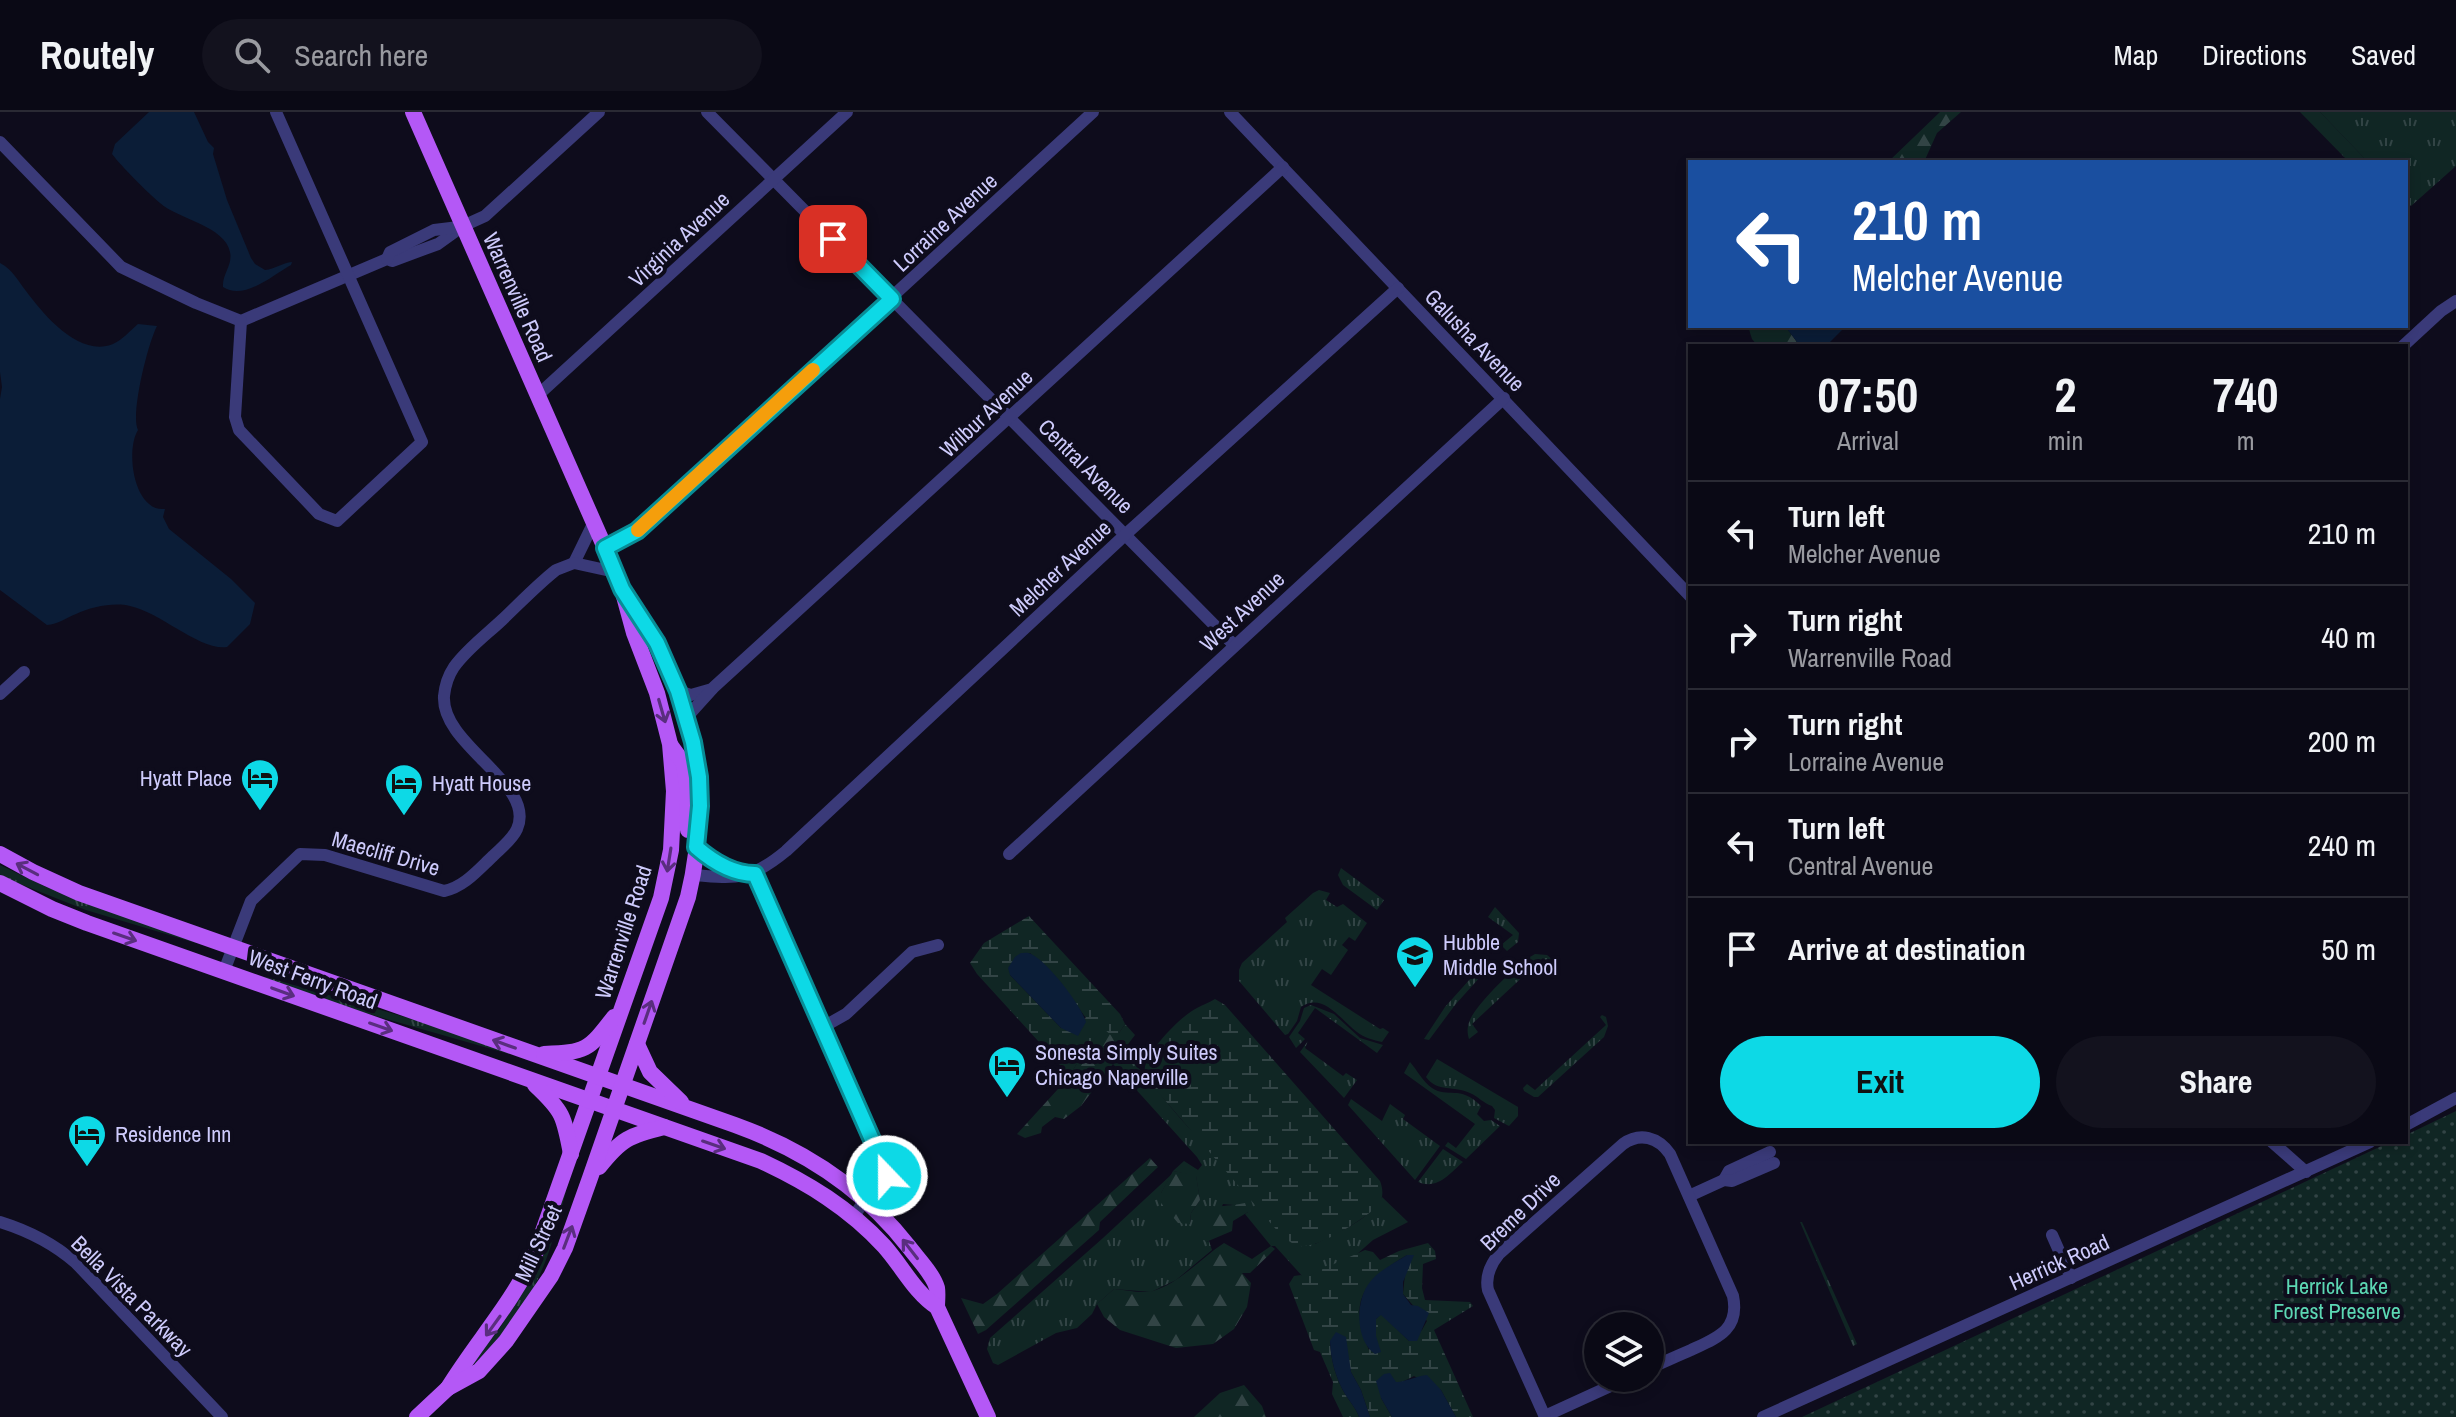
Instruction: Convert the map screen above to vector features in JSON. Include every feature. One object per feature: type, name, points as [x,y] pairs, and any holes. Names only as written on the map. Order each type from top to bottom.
[{"type":"main road","name":"Warrenville Road","points":[[413,112],[622,589],[634,633],[661,705],[670,744],[674,821],[666,877],[599,1077]]},
{"type":"main road","name":"Warrenville Road","points":[[622,589],[653,634],[678,691],[693,742],[700,806],[694,875],[683,916],[622,1086]]},
{"type":"main road","points":[[670,744],[684,764],[688,816],[686,856],[694,875]]},
{"type":"main road","name":"West Ferry Road","points":[[0,854],[79,893],[599,1077]]},
{"type":"main road","name":"West Ferry Road","points":[[0,883],[87,923],[614,1109]]},
{"type":"main road","points":[[533,1054],[572,1053],[592,1045],[624,1003]]},
{"type":"main road","points":[[637,1044],[656,1081],[688,1109]]},
{"type":"main road","points":[[599,1077],[775,1141],[814,1161],[865,1200],[897,1232],[937,1288],[937,1307],[988,1417]]},
{"type":"main road","name":"Mill Street","points":[[448,1388],[498,1319],[525,1275],[599,1077]]},
{"type":"main road","points":[[528,1079],[558,1107],[564,1118],[571,1154]]},
{"type":"main road","name":"Mill Street","points":[[417,1417],[448,1388],[479,1371],[506,1341],[540,1293],[565,1248],[622,1086]]},
{"type":"main road","points":[[614,1109],[782,1171],[822,1193],[854,1217],[893,1256],[923,1298],[937,1307]]},
{"type":"main road","points":[[590,1178],[620,1143],[639,1133],[664,1127]]},
{"type":"street","points":[[241,321],[235,417],[239,430],[319,514],[337,521],[422,442],[276,112]]},
{"type":"street","points":[[0,142],[121,267],[241,321],[387,259],[390,252],[434,230],[463,226],[485,216],[599,112]]},
{"type":"street","name":"Central Avenue","points":[[707,112],[1234,645]]},
{"type":"street","name":"Virginia Avenue","points":[[538,395],[847,112]]},
{"type":"street","name":"Lorraine Avenue","points":[[605,548],[637,531],[1093,112]]},
{"type":"street","name":"Galusha Avenue","points":[[1230,112],[1688,594]]},
{"type":"street","name":"Wilbur Avenue","points":[[686,718],[714,687],[1283,167]]},
{"type":"street","name":"Melcher Avenue","points":[[751,874],[786,851],[1126,534],[1398,288]]},
{"type":"street","points":[[2405,344],[2456,301]]},
{"type":"street","name":"West Avenue","points":[[1009,854],[1504,398]]},
{"type":"street","points":[[594,522],[574,563],[615,572]]},
{"type":"street","name":"Maecliff Drive","points":[[224,971],[251,901],[300,854],[325,855],[444,891],[465,881],[513,837],[520,821],[514,796],[453,727],[445,708],[445,687],[453,669],[467,652],[551,575],[574,563]]},
{"type":"street","points":[[0,694],[24,672]]},
{"type":"street","points":[[678,691],[691,695],[714,687]]},
{"type":"street","points":[[696,847],[718,864],[751,874],[877,1151],[885,1162],[887,1176],[877,1194],[865,1200],[854,1217]]},
{"type":"street","points":[[694,875],[728,878],[751,874]]},
{"type":"street","points":[[823,1027],[846,1014],[912,952],[938,945]]},
{"type":"street","points":[[2408,1124],[2456,1098]]},
{"type":"street","name":"Breme Drive","points":[[1597,1392],[1545,1416],[1488,1290],[1488,1274],[1494,1260],[1630,1139],[1637,1137],[1650,1138],[1665,1147],[1733,1296],[1735,1312],[1730,1325],[1717,1338],[1664,1362]]},
{"type":"street","points":[[2274,1144],[2306,1172]]},
{"type":"street","name":"Herrick Road","points":[[1763,1417],[2366,1144]]},
{"type":"street","points":[[1689,1196],[1724,1180],[1732,1181],[1772,1157]]},
{"type":"street","name":"Bella Vista Parkway","points":[[0,1222],[49,1242],[76,1263],[222,1417]]},
{"type":"street","points":[[2052,1235],[2071,1278]]},
{"type":"green space","points":[[1940,112],[1961,112],[1937,133],[1925,160],[1890,160]]},
{"type":"green space","points":[[2300,112],[2320,112],[2366,160],[2347,160]]},
{"type":"green space","points":[[2320,112],[2456,112],[2456,166],[2411,206],[2408,203],[2408,160],[2366,160]]},
{"type":"green space","points":[[1749,328],[1786,328],[1798,344],[1756,344]]},
{"type":"green space","points":[[0,865],[46,887],[197,941],[86,910],[0,876]]},
{"type":"green space","points":[[1341,868],[1384,900],[1377,910],[1343,885],[1338,875]]},
{"type":"green space","points":[[1319,890],[1330,893],[1326,900],[1337,907],[1343,904],[1367,923],[1355,941],[1349,937],[1342,945],[1348,950],[1331,975],[1322,969],[1311,985],[1389,1032],[1382,1042],[1360,1034],[1332,1009],[1317,1003],[1301,1007],[1297,1021],[1285,1035],[1239,981],[1242,963],[1287,922],[1285,918]]},
{"type":"green space","points":[[1495,907],[1519,933],[1518,942],[1507,951],[1501,945],[1513,935],[1488,917]]},
{"type":"green space","points":[[1029,916],[1120,1014],[1125,1024],[1119,1033],[1112,1036],[1104,1029],[1087,1047],[1068,1078],[970,963],[984,943]],"holes":[[[1030,953],[1057,979],[1086,1018],[1061,1028],[1010,975]]]},
{"type":"green space","points":[[1535,954],[1547,955],[1553,960],[1549,963],[1543,958],[1472,1024],[1478,1032],[1469,1039],[1469,1023],[1474,1013],[1509,974]]},
{"type":"green space","points":[[1479,969],[1481,976],[1429,1040],[1424,1039],[1445,1007]]},
{"type":"green space","points":[[266,977],[443,1028],[510,1052],[355,1010]]},
{"type":"green space","points":[[1215,999],[1225,1005],[1380,1181],[1382,1193],[1378,1205],[1330,1237],[1302,1246],[1293,1244],[1280,1234],[1148,1078],[1145,1066],[1159,1042],[1191,1012]]},
{"type":"green space","points":[[1311,1005],[1334,1014],[1360,1038],[1383,1045],[1377,1053],[1315,1008],[1298,1033],[1305,1039],[1296,1048],[1289,1037],[1300,1021],[1304,1008]]},
{"type":"green space","points":[[1600,1017],[1606,1017],[1608,1026],[1604,1037],[1538,1097],[1524,1091],[1527,1084],[1535,1090],[1606,1025]]},
{"type":"green space","points":[[1125,1024],[1135,1035],[1081,1106],[1064,1119],[1055,1117],[1042,1127],[1041,1133],[1025,1138],[1017,1134],[1068,1078],[1087,1047],[1104,1028],[1119,1033]]},
{"type":"green space","points":[[1308,1041],[1305,1048],[1343,1076],[1346,1073],[1357,1080],[1344,1098],[1300,1052]]},
{"type":"green space","points":[[1123,1052],[1188,1127],[1315,1244],[1362,1219],[1382,1197],[1408,1222],[1373,1240],[1356,1255],[1304,1278],[1275,1246],[1271,1246],[1245,1214],[1248,1212],[1234,1205],[1223,1204],[1206,1242],[1209,1241],[1212,1250],[1176,1280],[1151,1292],[1114,1289],[1077,1328],[1056,1333],[998,1365],[993,1363],[987,1349],[990,1338],[1172,1174],[1161,1193],[1190,1224],[1191,1213],[1200,1200],[1196,1176],[1173,1171],[1184,1161],[1198,1170],[1202,1165],[1113,1064]]},
{"type":"green space","points":[[1437,1059],[1518,1107],[1518,1116],[1509,1126],[1494,1118],[1492,1106],[1473,1095],[1431,1082],[1426,1077]]},
{"type":"green space","points":[[1410,1062],[1432,1088],[1466,1095],[1481,1106],[1477,1114],[1484,1121],[1491,1120],[1500,1126],[1466,1159],[1445,1146],[1448,1142],[1456,1148],[1475,1124],[1404,1073]]},
{"type":"green space","points":[[1351,1099],[1382,1121],[1390,1104],[1405,1115],[1403,1119],[1440,1146],[1415,1180],[1348,1105]]},
{"type":"green space","name":"Herrick Lake Forest Preserve","points":[[2456,1111],[2456,1417],[1802,1417],[2386,1144],[2408,1144],[2408,1134]]},
{"type":"green space","points":[[1443,1149],[1463,1162],[1437,1182],[1418,1182]]},
{"type":"green space","points":[[1150,1158],[1158,1167],[1100,1222],[1099,1230],[978,1334],[961,1298],[983,1304],[997,1294]]},
{"type":"green space","points":[[1173,1171],[1196,1175],[1200,1200],[1191,1213],[1190,1224],[1178,1223],[1161,1203],[1161,1193]]},
{"type":"green space","points":[[565,1190],[552,1243],[531,1292],[504,1331],[470,1365],[500,1328],[530,1280]]},
{"type":"green space","points":[[1245,1203],[1248,1212],[1233,1221],[1232,1231],[1206,1242],[1195,1230],[1211,1210]]},
{"type":"green space","points":[[1800,1222],[1857,1344],[1853,1346]]},
{"type":"green space","points":[[1224,1243],[1252,1259],[1271,1246],[1275,1249],[1250,1273],[1242,1273],[1251,1283],[1247,1307],[1234,1329],[1213,1344],[1176,1348],[1120,1330],[1104,1317],[1097,1304],[1114,1289],[1144,1292],[1163,1287]]},
{"type":"green space","points":[[1428,1243],[1435,1251],[1436,1259],[1423,1264],[1425,1300],[1470,1302],[1473,1306],[1434,1330],[1473,1417],[1456,1417],[1441,1390],[1414,1376],[1396,1382],[1381,1398],[1392,1417],[1370,1417],[1347,1356],[1330,1341],[1336,1375],[1359,1417],[1343,1417],[1332,1394],[1333,1382],[1320,1352],[1314,1350],[1289,1284],[1294,1276],[1305,1277],[1365,1250],[1373,1252],[1380,1260]],"holes":[[[1407,1255],[1403,1294],[1427,1321],[1422,1330],[1409,1341],[1381,1314],[1376,1319],[1376,1336],[1369,1350],[1360,1318],[1364,1294],[1370,1283]]]},
{"type":"green space","points":[[1244,1385],[1262,1406],[1266,1417],[1194,1417],[1220,1393]]},
{"type":"water","points":[[149,112],[194,112],[214,148],[213,154],[227,200],[251,258],[265,270],[292,262],[291,265],[249,289],[240,291],[223,287],[231,257],[226,243],[210,229],[160,203],[112,154],[115,144]]},
{"type":"water","points":[[0,263],[52,322],[87,345],[100,347],[113,344],[138,324],[157,326],[138,395],[138,430],[132,452],[135,478],[146,501],[154,507],[165,509],[163,517],[169,529],[231,579],[255,603],[250,624],[227,647],[205,643],[142,610],[124,605],[95,607],[47,625],[0,590]]},
{"type":"water","points":[[1786,328],[1844,328],[1828,344],[1798,344]]},
{"type":"water","points":[[1021,953],[1030,953],[1040,960],[1071,996],[1086,1022],[1078,1036],[1061,1028],[1010,975],[1008,968]]},
{"type":"water","points":[[1407,1255],[1414,1255],[1403,1282],[1403,1294],[1411,1305],[1429,1313],[1417,1341],[1409,1341],[1381,1315],[1376,1319],[1376,1336],[1381,1352],[1375,1354],[1368,1348],[1361,1330],[1362,1299],[1365,1290],[1382,1270]]},
{"type":"water","points":[[1336,1332],[1346,1337],[1351,1372],[1370,1417],[1359,1417],[1339,1381],[1330,1341]]},
{"type":"water","points":[[1390,1373],[1396,1382],[1427,1375],[1441,1390],[1456,1417],[1392,1417],[1376,1381]]},
{"type":"slow traffic","points":[[638,530],[813,370]]},
{"type":"place","name":"Hyatt Place","points":[[260,812]]},
{"type":"place","name":"Hyatt House","points":[[404,817]]},
{"type":"place","name":"Hubble Middle School","points":[[1415,989]]},
{"type":"place","name":"Sonesta Simply Suites Chicago Naperville","points":[[1007,1099]]},
{"type":"place","name":"Residence Inn","points":[[87,1168]]},
{"type":"route","points":[[833,239],[892,299],[637,531],[605,548],[622,589],[648,626],[678,691],[693,742],[699,777],[696,847],[718,864],[755,874],[877,1151],[885,1162],[887,1176]]}]
